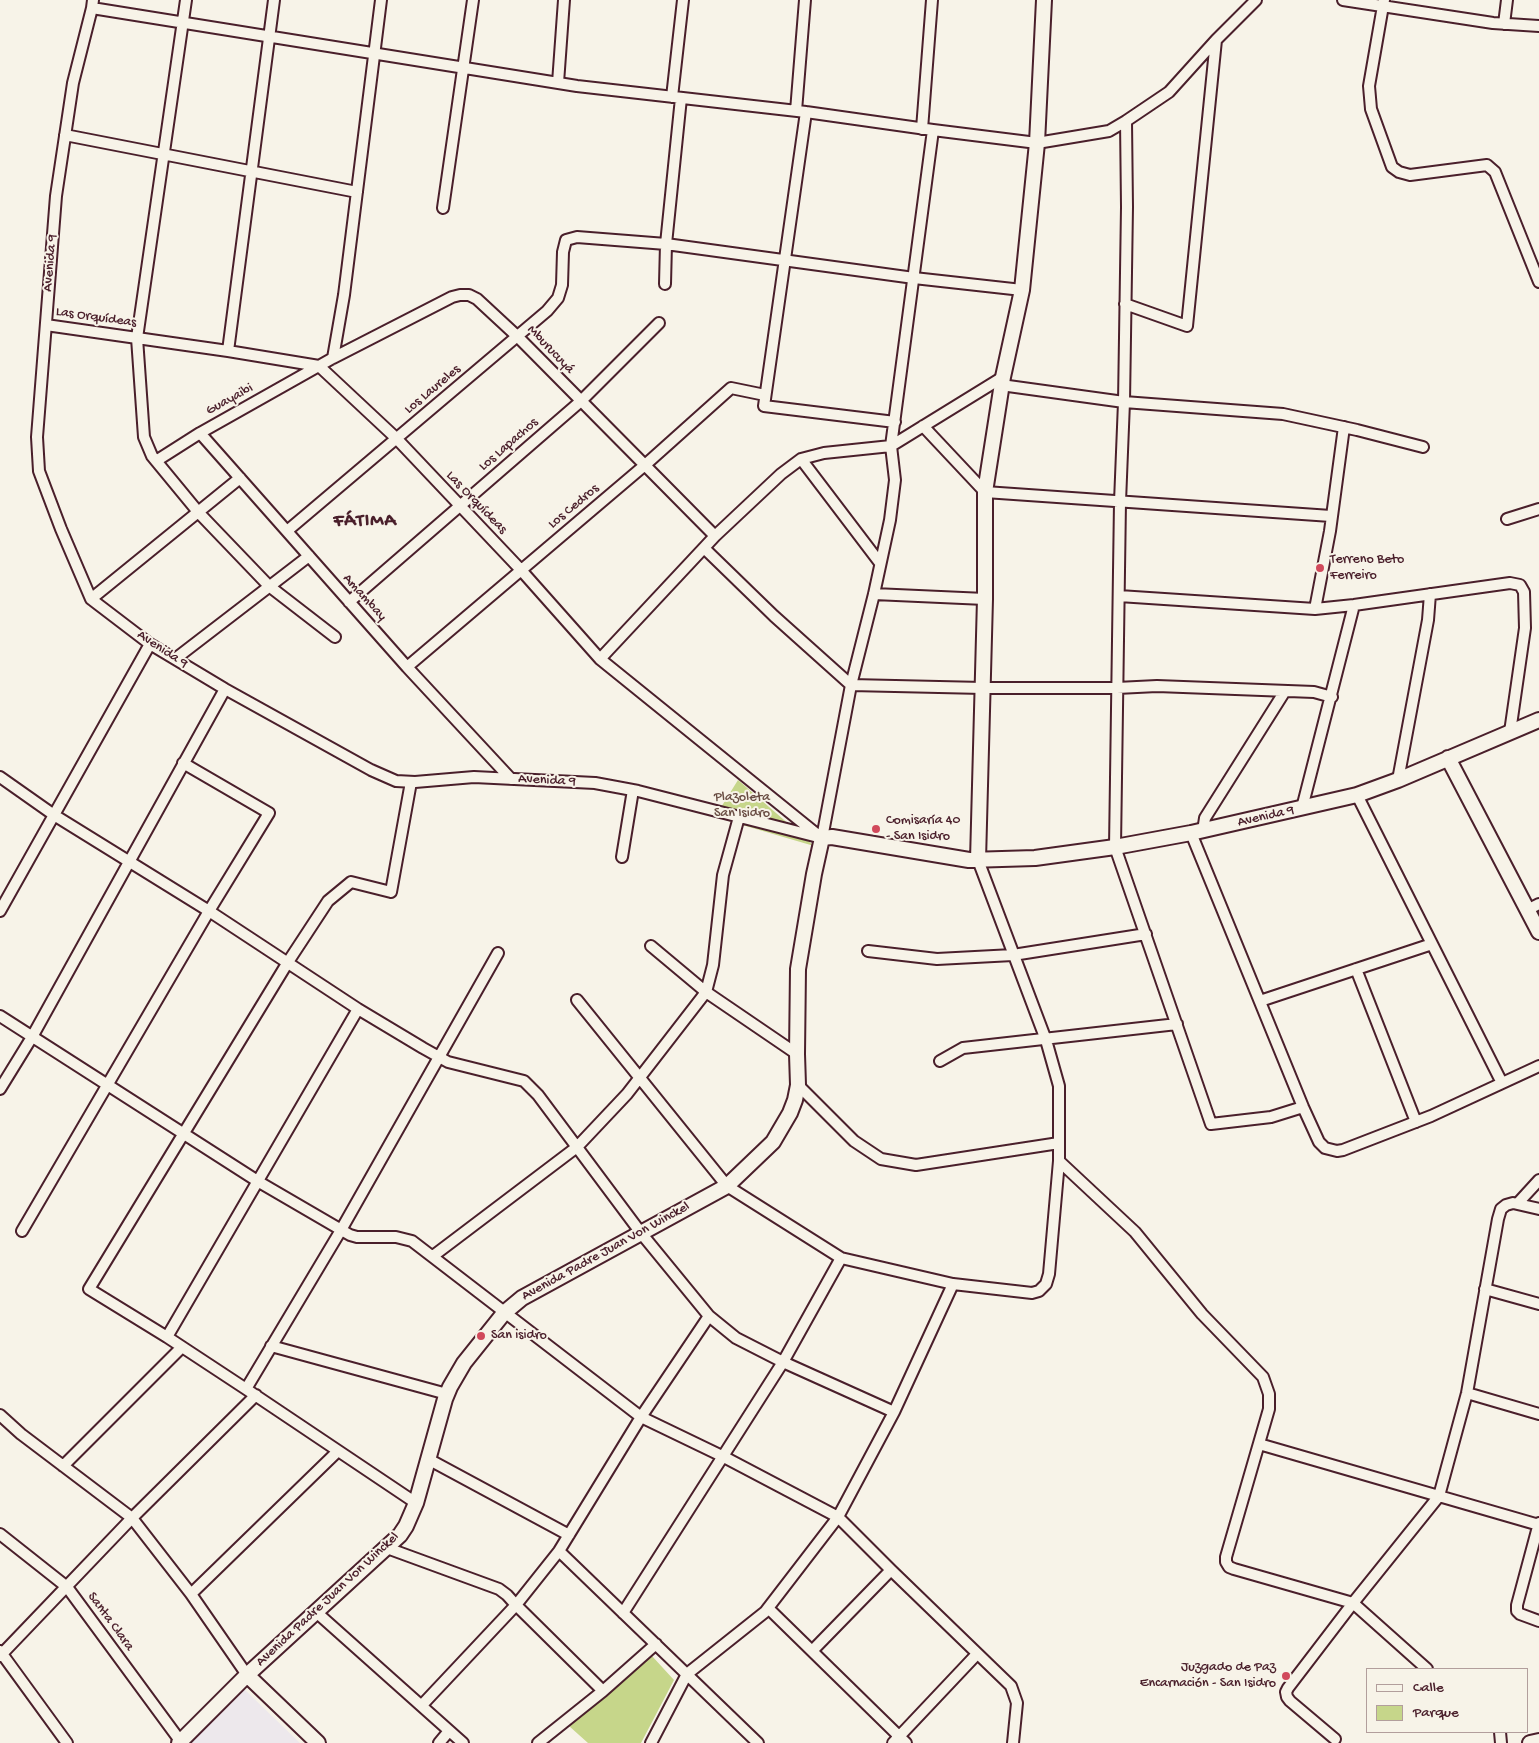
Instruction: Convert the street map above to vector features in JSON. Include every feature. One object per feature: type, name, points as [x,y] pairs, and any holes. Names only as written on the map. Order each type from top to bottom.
[{"type":"main road","points":[[822,838],[832,837],[978,860],[985,599],[985,492],[1002,381],[1022,290],[1037,143],[1044,0]]},
{"type":"main road","name":"Avenida 9","points":[[978,860],[1035,858],[1115,847],[1197,832],[1357,796],[1539,720]]},
{"type":"main road","points":[[1448,758],[1533,907],[1539,932]]},
{"type":"main road","name":"Avenida Padre Juan Von Winckel","points":[[180,1742],[315,1611],[400,1535],[416,1503],[447,1394],[464,1363],[504,1313],[522,1298],[727,1186],[773,1142],[783,1128],[795,1100],[798,1085],[798,969],[800,947],[822,838]]},
{"type":"main road","points":[[247,1675],[318,1743]]},
{"type":"main road","points":[[1530,1743],[1539,1740]]},
{"type":"street","points":[[186,0],[137,338],[144,437],[152,456],[199,513],[269,586],[335,637]]},
{"type":"street","points":[[228,351],[274,0]]},
{"type":"street","points":[[333,358],[344,296],[381,0]]},
{"type":"street","points":[[443,208],[473,0]]},
{"type":"street","points":[[558,83],[564,0]]},
{"type":"street","points":[[664,284],[683,0]]},
{"type":"street","points":[[805,0],[801,111],[785,260],[764,406],[895,422]]},
{"type":"street","points":[[922,129],[932,0]]},
{"type":"street","points":[[93,4],[183,23],[558,83],[801,111],[922,129],[1037,143],[1108,131],[1126,121],[1169,92],[1216,40],[1256,0]]},
{"type":"street","points":[[1342,0],[1383,3],[1504,24],[1539,26]]},
{"type":"street","points":[[1504,24],[1507,0]]},
{"type":"street","points":[[1383,3],[1369,86],[1371,109],[1392,167],[1399,172],[1410,175],[1487,165],[1495,172],[1539,282]]},
{"type":"street","name":"Avenida 9","points":[[93,4],[73,84],[56,196],[37,437],[39,471],[91,599],[150,644],[225,689],[371,770],[396,781],[411,782],[474,777],[595,783],[633,790],[822,838]]},
{"type":"street","points":[[1125,304],[1187,326],[1216,40]]},
{"type":"street","points":[[1126,121],[1124,402],[1120,502],[1115,847],[1211,1124],[1271,1117],[1303,1107]]},
{"type":"street","points":[[822,838],[851,685],[890,520],[895,480],[891,446],[933,130]]},
{"type":"street","points":[[65,135],[356,192]]},
{"type":"street","name":"Los Laureles","points":[[287,531],[547,311],[558,298],[562,285],[563,252],[566,240],[577,237],[666,244]]},
{"type":"street","points":[[666,244],[914,278],[1022,290]]},
{"type":"street","name":"Mburucuyá","points":[[319,366],[452,297],[460,294],[469,295],[477,299],[518,337],[715,536]]},
{"type":"street","name":"Los Lapachos","points":[[349,602],[581,401],[659,322]]},
{"type":"street","name":"Las Orquídeas","points":[[46,325],[319,366],[396,438],[521,570],[600,659],[822,838]]},
{"type":"street","name":"Guayaibi","points":[[156,461],[200,433],[319,366]]},
{"type":"street","points":[[600,659],[715,536],[781,474],[801,459],[824,453],[891,446],[1002,381],[1124,402],[1283,414],[1423,447]]},
{"type":"street","name":"Los Cedros","points":[[407,667],[645,465],[732,388],[765,396]]},
{"type":"street","points":[[923,426],[985,492],[1331,516]]},
{"type":"street","points":[[1315,608],[1330,531],[1344,427]]},
{"type":"street","name":"Amambay","points":[[200,433],[407,667],[511,779]]},
{"type":"street","points":[[801,459],[880,563]]},
{"type":"street","points":[[91,599],[240,478]]},
{"type":"street","points":[[1506,520],[1539,509]]},
{"type":"street","points":[[704,548],[774,616],[851,685],[983,688],[1117,688],[1157,686],[1314,692],[1332,697]]},
{"type":"street","points":[[175,659],[308,556]]},
{"type":"street","points":[[1120,596],[1315,608],[1354,605],[1510,583],[1520,585],[1524,592],[1524,628],[1510,732]]},
{"type":"street","points":[[874,594],[985,599]]},
{"type":"street","points":[[1398,780],[1428,620],[1430,594]]},
{"type":"street","points":[[1302,808],[1332,697],[1354,605]]},
{"type":"street","points":[[0,912],[150,644]]},
{"type":"street","points":[[0,1089],[32,1037],[225,689]]},
{"type":"street","points":[[1285,691],[1197,832],[1260,1001],[1319,1142],[1325,1148],[1337,1151],[1416,1122],[1539,1066]]},
{"type":"street","points":[[22,1231],[209,911],[269,813],[183,763]]},
{"type":"street","points":[[0,777],[54,815],[209,911],[358,1009],[438,1057],[448,1062],[524,1082],[538,1095],[641,1233],[709,1316],[736,1338],[783,1362],[894,1412]]},
{"type":"street","points":[[411,782],[391,892],[351,882],[328,900],[288,962],[89,1289],[256,1395],[416,1503]]},
{"type":"street","points":[[622,857],[633,790]]},
{"type":"street","points":[[1357,796],[1502,1082]]},
{"type":"street","points":[[433,1256],[577,1147],[640,1078],[706,992],[713,965],[723,875],[739,817]]},
{"type":"street","points":[[577,1000],[727,1186],[841,1258],[953,1284],[1032,1293],[1039,1291],[1046,1284],[1049,1274],[1059,1161],[1059,1086],[1046,1040],[978,860]]},
{"type":"street","points":[[868,951],[937,959],[1013,955],[1146,934]]},
{"type":"street","points":[[1260,1001],[1432,944]]},
{"type":"street","points":[[652,946],[706,992],[797,1054]]},
{"type":"street","points":[[246,1389],[340,1230],[498,954]]},
{"type":"street","points":[[1356,969],[1416,1122]]},
{"type":"street","points":[[167,1337],[259,1182],[358,1009]]},
{"type":"street","points":[[0,1016],[259,1182],[340,1230],[357,1237],[396,1236],[412,1241],[641,1417],[724,1457],[838,1517],[1011,1686],[1017,1703],[1013,1743]]},
{"type":"street","points":[[940,1061],[964,1048],[1177,1024]]},
{"type":"street","points":[[798,1085],[854,1141],[881,1159],[916,1165],[1059,1143]]},
{"type":"street","points":[[1059,1161],[1136,1232],[1202,1314],[1263,1377],[1269,1394],[1269,1409],[1226,1557],[1229,1567],[1353,1603],[1426,1668]]},
{"type":"street","points":[[1518,1203],[1539,1180]]},
{"type":"street","points":[[1336,1739],[1290,1701],[1286,1692],[1353,1603],[1439,1496],[1467,1393],[1501,1209],[1506,1205],[1518,1203],[1539,1209]]},
{"type":"street","points":[[623,1613],[783,1362],[841,1258]]},
{"type":"street","points":[[651,1743],[687,1674],[768,1608],[838,1517],[894,1412],[953,1284]]},
{"type":"street","points":[[1485,1289],[1539,1304]]},
{"type":"street","points":[[422,1705],[516,1605],[559,1551],[641,1417],[709,1316]]},
{"type":"street","points":[[271,1346],[447,1394]]},
{"type":"street","points":[[63,1466],[182,1347]]},
{"type":"street","points":[[1467,1393],[1539,1414]]},
{"type":"street","points":[[67,1743],[1,1654],[68,1587],[132,1518],[256,1395]]},
{"type":"street","points":[[0,1415],[132,1518],[190,1594],[247,1675]]},
{"type":"street","points":[[1259,1444],[1539,1524],[1517,1605],[1520,1614],[1539,1621]]},
{"type":"street","points":[[190,1594],[338,1451]]},
{"type":"street","points":[[428,1459],[568,1535]]},
{"type":"street","name":"Santa Clara","points":[[0,1534],[68,1587],[180,1742]]},
{"type":"street","points":[[387,1548],[498,1589],[507,1595],[603,1691]]},
{"type":"street","points":[[559,1551],[758,1743]]},
{"type":"street","points":[[812,1651],[891,1570]]},
{"type":"street","points":[[768,1608],[900,1741],[977,1654]]},
{"type":"street","points":[[315,1611],[463,1743]]},
{"type":"street","points":[[538,1743],[603,1691],[656,1644]]},
{"type":"street","points":[[439,1743],[450,1731]]},
{"type":"shaded area","points":[[244,1689],[300,1743],[190,1743]]},
{"type":"green space","name":"Plazoleta San Isidro","points":[[738,780],[814,846],[715,817]]},
{"type":"green space","points":[[652,1656],[674,1680],[641,1743],[588,1743],[569,1726]]},
{"type":"place","name":"Terreno Beto Ferreiro","points":[[1320,568]]},
{"type":"place","name":"Comisaría 40 - San Isidro","points":[[876,829]]},
{"type":"place","name":"San isidro","points":[[481,1336]]},
{"type":"place","name":"Juzgado de Paz Encarnación - San Isidro","points":[[1286,1676]]},
{"type":"district","name":"FÁTIMA","points":[[365,522]]}]
